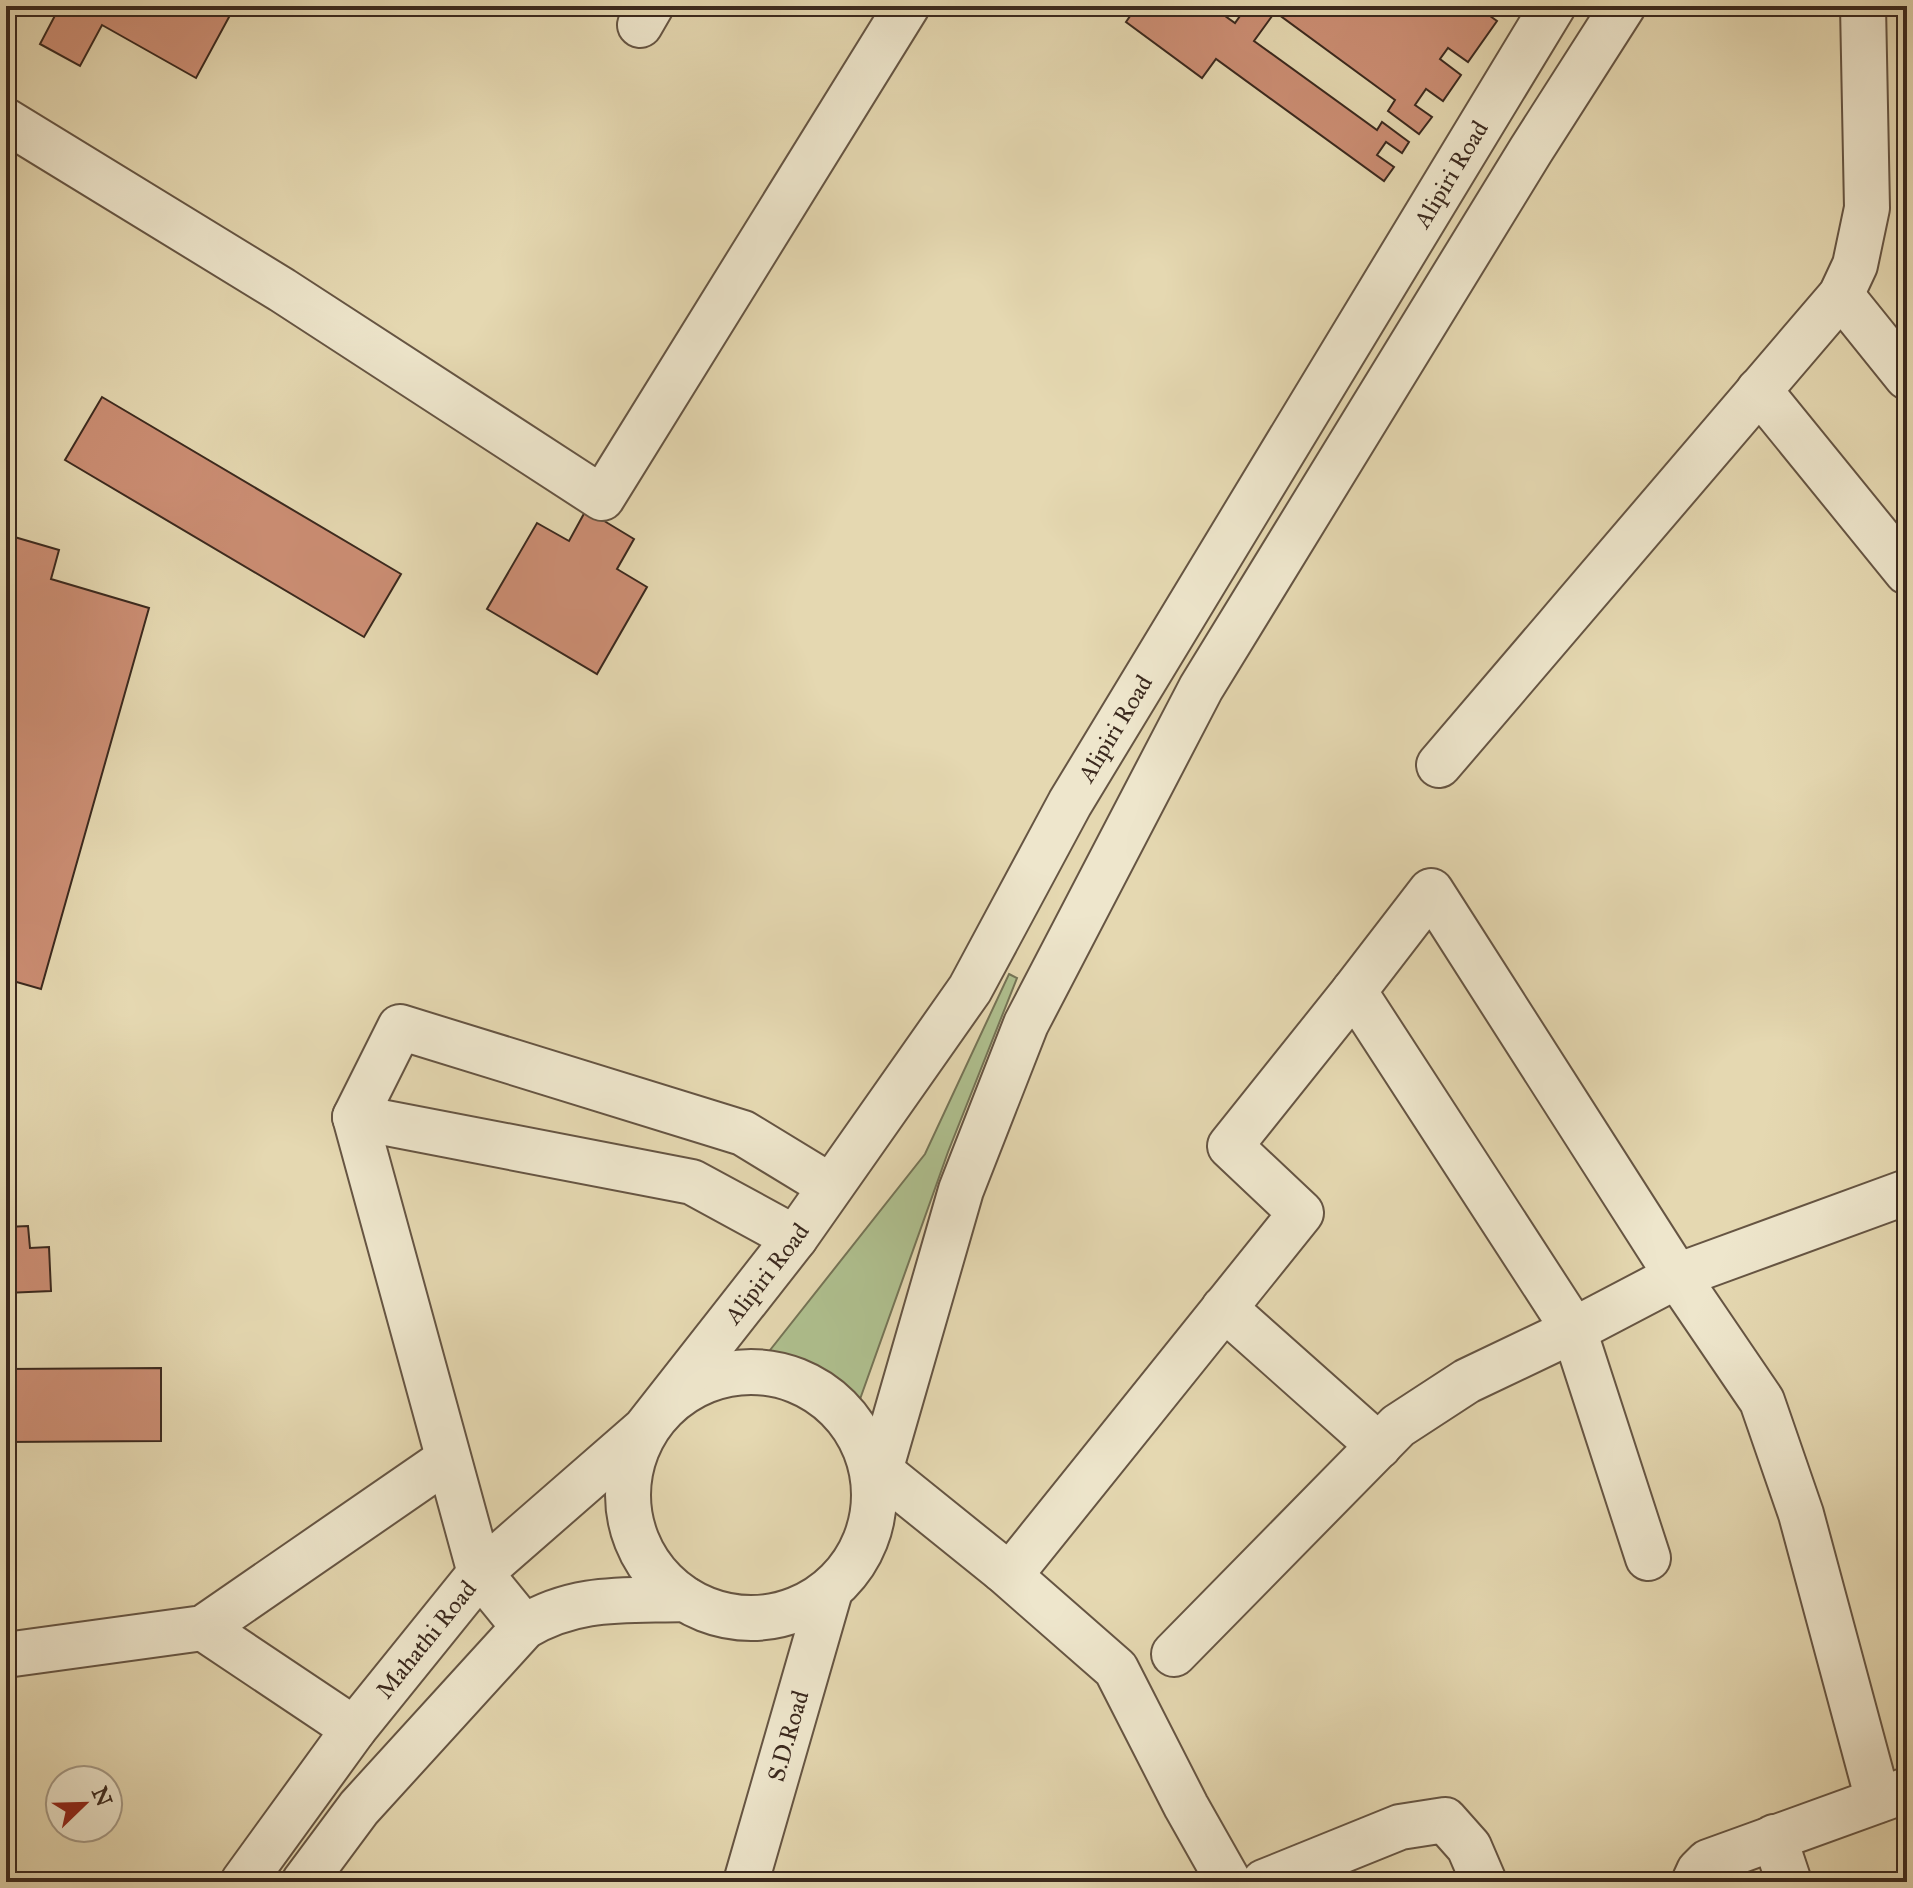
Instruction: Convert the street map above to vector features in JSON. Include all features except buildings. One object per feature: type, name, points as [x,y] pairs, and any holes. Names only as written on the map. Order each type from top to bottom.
[{"type":"street","points":[[6,121],[282,290],[602,498],[907,6]]},
{"type":"street","name":"Alipiri Road","points":[[645,1429],[795,1238],[970,989],[1070,803],[1553,6]]},
{"type":"street","points":[[1229,1882],[1116,1669],[1003,1570],[877,1479],[867,1450],[847,1417],[818,1391],[783,1375],[744,1371],[707,1379],[674,1399],[645,1429],[632,1462],[629,1501],[637,1539],[656,1573],[685,1599],[720,1614],[759,1619],[796,1611],[830,1591],[855,1562],[871,1526],[877,1479],[961,1190],[1026,1024],[1201,688],[1531,150],[1623,6]]},
{"type":"street","points":[[1439,765],[1841,295],[1855,265],[1867,208],[1863,6]]},
{"type":"street","points":[[1841,295],[1907,377]]},
{"type":"street","points":[[1759,390],[1907,572]]},
{"type":"street","points":[[1003,1570],[1018,1565],[1301,1213],[1230,1146],[1431,891],[1677,1276],[1762,1401],[1892,1795],[1708,1862],[1694,1882]]},
{"type":"street","points":[[1354,991],[1574,1330],[1648,1558]]},
{"type":"street","points":[[524,1627],[480,1573],[355,1117],[400,1027],[743,1133],[830,1186]]},
{"type":"street","points":[[355,1117],[692,1182],[795,1238]]},
{"type":"street","points":[[1174,1654],[1398,1426],[1467,1381],[1677,1276],[1907,1192]]},
{"type":"street","points":[[1224,1308],[1379,1446]]},
{"type":"street","name":"Mahathi Road","points":[[243,1882],[354,1729],[480,1573],[645,1429]]},
{"type":"street","points":[[6,1655],[203,1628],[448,1459]]},
{"type":"street","name":"S.D.Road","points":[[746,1882],[830,1591]]},
{"type":"street","points":[[304,1882],[359,1808],[524,1627],[549,1612],[583,1603],[685,1599]]},
{"type":"street","points":[[203,1628],[354,1729]]},
{"type":"street","points":[[1264,1882],[1400,1827],[1445,1820],[1469,1847],[1484,1882]]},
{"type":"street","points":[[1774,1837],[1789,1882]]},
{"type":"green space","points":[[1009,974],[1017,978],[948,1152],[859,1402],[812,1370],[767,1354],[925,1154]]}]
